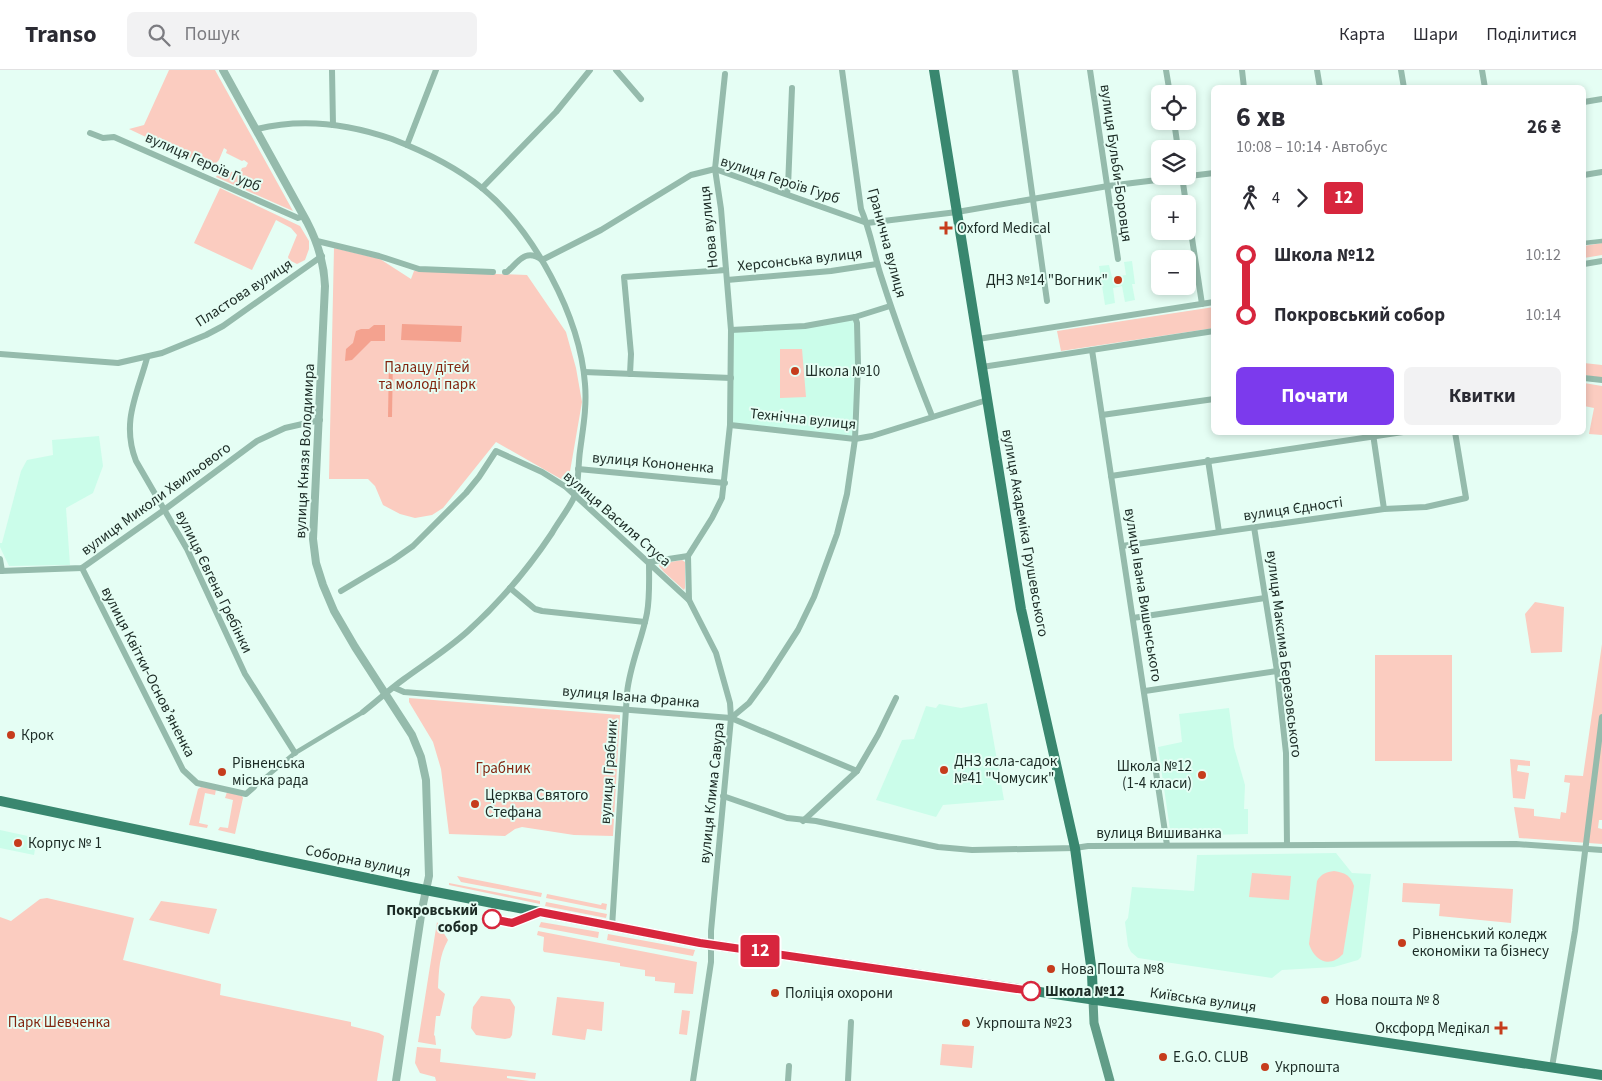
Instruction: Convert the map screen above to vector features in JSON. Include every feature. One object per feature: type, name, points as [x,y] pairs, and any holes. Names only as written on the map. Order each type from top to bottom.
[{"type":"main road","name":"вулиця Академіка Грушевського","points":[[934,70],[1026,631],[1075,848],[1092,973],[1093,1000]]},
{"type":"main road","name":"Соборна вулиця","points":[[0,801],[426,890],[711,945]]},
{"type":"main road","name":"Київська вулиця","points":[[711,945],[1602,1075]]},
{"type":"main road","points":[[1093,1000],[1094,1023],[1110,1081]]},
{"type":"street","name":"вулиця Князя Володимира","points":[[223,70],[304,216],[317,241],[322,256],[325,286],[313,539],[316,563],[334,611],[412,735],[424,769],[428,800],[429,876],[396,1081]]},
{"type":"street","points":[[332,70],[333,125]]},
{"type":"street","points":[[407,145],[436,70]]},
{"type":"street","points":[[482,188],[556,112],[590,70]]},
{"type":"street","points":[[616,70],[641,99]]},
{"type":"street","name":"Гранична вулиця","points":[[842,70],[861,209],[867,223],[890,306],[932,416]]},
{"type":"street","points":[[1016,70],[1047,301]]},
{"type":"street","name":"вулиця Бульби-Боровця","points":[[1090,70],[1118,259]]},
{"type":"street","points":[[1166,70],[1168,85]]},
{"type":"street","points":[[1242,70],[1244,85]]},
{"type":"street","points":[[1318,70],[1320,85]]},
{"type":"street","points":[[1401,70],[1404,85]]},
{"type":"street","points":[[1482,70],[1484,85]]},
{"type":"street","name":"Нова вулиця","points":[[688,556],[722,498],[730,424],[731,330],[715,169],[725,74]]},
{"type":"street","points":[[787,193],[792,88]]},
{"type":"street","points":[[1586,102],[1602,99]]},
{"type":"street","points":[[254,787],[295,753],[362,712],[402,680],[439,655],[467,632],[510,588],[543,546],[574,496],[586,405],[584,372],[563,301],[542,260],[513,220],[482,188],[459,172],[407,145],[382,136],[333,125],[276,125],[257,129]]},
{"type":"street","name":"вулиця Героїв Гурб","points":[[90,133],[103,138],[114,137],[298,218],[304,216]]},
{"type":"street","name":"вулиця Героїв Гурб","points":[[505,272],[529,254],[535,254],[542,260],[601,230],[691,175],[715,169],[867,223],[957,212],[1108,186],[1151,181]]},
{"type":"street","name":"вулиця Героїв Гурб","points":[[1196,175],[1211,172]]},
{"type":"street","points":[[1586,175],[1602,172]]},
{"type":"street","points":[[1192,240],[1202,304]]},
{"type":"street","points":[[317,241],[379,256],[419,269],[493,272]]},
{"type":"street","points":[[1586,243],[1602,241]]},
{"type":"street","name":"Пластова вулиця","points":[[0,354],[110,364],[147,358],[175,348],[214,330],[322,256]]},
{"type":"street","points":[[1586,264],[1602,261]]},
{"type":"street","name":"Херсонська вулиця","points":[[727,280],[830,271],[877,264]]},
{"type":"street","points":[[630,374],[631,354],[624,277],[726,270]]},
{"type":"street","points":[[978,339],[1211,302]]},
{"type":"street","points":[[731,330],[805,326],[855,316],[890,306]]},
{"type":"street","name":"вулиця Клима Савура","points":[[693,1081],[711,962],[711,931],[731,718],[749,703],[765,682],[798,630],[814,598],[842,514],[855,439],[858,364],[857,323],[855,316]]},
{"type":"street","points":[[982,367],[1211,331]]},
{"type":"street","name":"вулиця Івана Вишенського","points":[[1092,350],[1168,845]]},
{"type":"street","name":"вулиця Євгена Гребінки","points":[[147,358],[130,416],[130,442],[136,461],[187,549],[244,674],[295,753]]},
{"type":"street","points":[[584,372],[731,378]]},
{"type":"street","points":[[1586,378],[1602,380]]},
{"type":"street","points":[[1102,415],[1211,399]]},
{"type":"street","name":"Технічна вулиця","points":[[730,424],[855,439],[872,436],[987,400]]},
{"type":"street","name":"вулиця Миколи Хвильового","points":[[1,571],[82,568],[257,441],[285,428],[320,420]]},
{"type":"street","points":[[1111,476],[1373,435],[1384,509]]},
{"type":"street","name":"вулиця Єдності","points":[[1122,546],[1384,509],[1426,507],[1466,498],[1456,435]]},
{"type":"street","name":"вулиця Василя Стуса","points":[[341,591],[413,546],[466,492],[479,477],[496,451],[542,472],[566,487],[689,600]]},
{"type":"street","points":[[1208,460],[1219,532]]},
{"type":"street","name":"вулиця Кононенка","points":[[578,469],[725,483]]},
{"type":"street","name":"вулиця Максима Березовського","points":[[1254,527],[1277,671],[1286,753],[1287,845]]},
{"type":"street","points":[[649,562],[688,556],[689,600],[716,654],[730,703],[731,718]]},
{"type":"street","points":[[0,559],[1,571]]},
{"type":"street","name":"вулиця Грабник","points":[[612,927],[626,709],[630,673],[649,601],[649,562]]},
{"type":"street","name":"вулиця Квітки-Основʼяненка","points":[[82,568],[183,770],[197,783],[246,794],[254,787]]},
{"type":"street","points":[[510,588],[535,609],[542,612],[645,622]]},
{"type":"street","points":[[1133,618],[1265,598]]},
{"type":"street","points":[[1144,691],[1277,671]]},
{"type":"street","name":"вулиця Івана Франка","points":[[394,688],[404,692],[731,718],[856,771]]},
{"type":"street","points":[[803,821],[856,771],[878,735],[896,698]]},
{"type":"street","points":[[1552,1067],[1575,931],[1602,717]]},
{"type":"street","name":"вулиця Вишиванка","points":[[723,796],[786,818],[816,821],[938,847],[972,850],[1168,845],[1516,844],[1602,850]]},
{"type":"street","points":[[848,1081],[851,1022]]},
{"type":"street","points":[[788,1081],[789,1066]]},
{"type":"shaded area","name":"ДНЗ №14 \"Вогник\"","points":[[1132,261],[1135,284],[1132,284],[1135,300],[1125,302],[1122,286],[1113,288],[1115,303],[1105,305],[1099,266],[1109,265],[1112,277],[1126,275],[1124,262]]},
{"type":"shaded area","name":"Школа №10","points":[[855,317],[855,439],[730,425],[731,330],[769,328]]},
{"type":"shaded area","points":[[402,324],[462,326],[461,342],[401,340]]},
{"type":"shaded area","points":[[374,325],[385,325],[385,341],[371,341],[352,360],[345,361],[346,349],[353,343],[356,331],[369,329]]},
{"type":"shaded area","points":[[389,359],[393,359],[392,417],[388,417]]},
{"type":"shaded area","points":[[99,436],[103,466],[93,493],[66,508],[70,565],[9,566],[0,543],[2,543],[21,471],[27,460],[53,455],[52,440]]},
{"type":"shaded area","name":"ДНЗ ясла-садок №41 \"Чомусик\"","points":[[987,703],[1004,800],[943,805],[936,817],[876,800],[902,740],[914,739],[926,706],[936,708],[939,704],[961,708]]},
{"type":"shaded area","name":"Школа №12 (1-4 класи)","points":[[1229,708],[1234,747],[1245,785],[1244,809],[1248,809],[1248,834],[1171,836],[1158,747],[1182,742],[1179,714]]},
{"type":"shaded area","name":"Корпус № 1","points":[[0,830],[37,838],[34,855],[0,848]]},
{"type":"shaded area","name":"Школа №12","points":[[1336,853],[1352,873],[1371,874],[1361,957],[1358,960],[1334,967],[1282,970],[1272,978],[1138,958],[1131,952],[1128,946],[1125,922],[1128,918],[1132,887],[1194,891],[1197,855]]},
{"type":"green space","points":[[169,70],[215,70],[293,211],[216,177],[222,168],[239,175],[242,168],[246,167],[248,163],[226,153],[227,150],[224,148],[219,160],[211,168],[129,129],[144,125]]},
{"type":"green space","points":[[220,188],[300,226],[309,241],[309,249],[305,260],[297,264],[289,260],[288,257],[297,235],[291,228],[276,220],[252,270],[194,243]]},
{"type":"green space","points":[[1602,243],[1602,255],[1586,258],[1586,246]]},
{"type":"green space","name":"Палацу дітей та молоді парк","points":[[334,248],[380,259],[411,279],[414,271],[527,275],[566,332],[576,368],[582,402],[568,483],[496,442],[443,508],[432,515],[415,518],[400,514],[383,505],[375,486],[368,479],[329,479]]},
{"type":"green space","points":[[1211,307],[1211,328],[1061,351],[1057,331]]},
{"type":"green space","points":[[780,349],[802,349],[806,397],[780,398]]},
{"type":"green space","points":[[1586,363],[1602,365],[1602,378],[1586,375]]},
{"type":"green space","points":[[1586,383],[1602,386],[1602,435],[1589,434],[1594,408],[1586,406]]},
{"type":"green space","points":[[682,560],[685,562],[684,590],[659,566],[660,564]]},
{"type":"green space","points":[[1535,602],[1564,607],[1562,652],[1531,653],[1525,614]]},
{"type":"green space","points":[[1602,644],[1602,820],[1599,820],[1598,828],[1602,829],[1602,844],[1519,838],[1514,807],[1534,809],[1534,816],[1560,819],[1561,812],[1566,813],[1570,783],[1564,782],[1565,775],[1583,776]]},
{"type":"green space","points":[[1375,655],[1452,655],[1452,761],[1375,761]]},
{"type":"green space","name":"Грабник","points":[[409,698],[620,715],[613,836],[574,835],[522,827],[515,829],[505,836],[449,834],[441,769],[433,742],[409,702]]},
{"type":"green space","points":[[1510,759],[1530,761],[1530,766],[1518,765],[1517,771],[1529,773],[1525,799],[1513,798]]},
{"type":"green space","points":[[201,787],[216,789],[215,795],[205,793],[199,823],[208,825],[207,828],[189,825],[198,789]]},
{"type":"green space","points":[[227,792],[242,796],[243,798],[235,834],[218,830],[220,827],[228,828],[233,800],[225,798]]},
{"type":"green space","points":[[1334,871],[1347,875],[1354,886],[1343,954],[1328,962],[1319,959],[1309,944],[1317,881],[1324,874]]},
{"type":"green space","points":[[1252,873],[1291,876],[1289,900],[1249,897]]},
{"type":"green space","points":[[457,876],[542,893],[541,897],[461,882]]},
{"type":"green space","points":[[449,883],[540,901],[540,904],[449,885]]},
{"type":"green space","points":[[1403,883],[1513,889],[1511,923],[1439,916],[1440,904],[1402,902]]},
{"type":"green space","points":[[547,894],[601,905],[602,903],[607,904],[606,910],[546,898]]},
{"type":"green space","name":"Парк Шевченка","points":[[47,898],[134,918],[123,960],[221,984],[220,995],[351,1022],[351,1026],[379,1033],[384,1036],[377,1081],[0,1081],[0,917],[11,921],[40,899]]},
{"type":"green space","points":[[161,901],[217,909],[209,934],[149,920]]},
{"type":"green space","points":[[546,902],[607,914],[606,918],[545,906]]},
{"type":"green space","points":[[437,922],[448,940],[441,957],[439,969],[438,988],[445,994],[440,1016],[436,1016],[434,1035],[436,1045],[418,1042]]},
{"type":"green space","points":[[541,922],[599,932],[598,938],[539,927]]},
{"type":"green space","points":[[538,931],[697,962],[693,994],[674,993],[675,983],[655,981],[655,977],[645,976],[645,970],[620,966],[620,963],[544,952],[544,937],[537,935]]},
{"type":"green space","points":[[608,934],[695,950],[693,956],[607,940]]},
{"type":"green space","points":[[481,996],[510,999],[515,1007],[510,1038],[476,1035],[471,1028],[473,1007]]},
{"type":"green space","points":[[557,997],[604,1002],[602,1031],[587,1029],[585,1040],[552,1035]]},
{"type":"green space","points":[[682,1010],[690,1011],[687,1035],[679,1034]]},
{"type":"green space","points":[[942,1044],[974,1046],[972,1068],[940,1065]]},
{"type":"green space","points":[[417,1047],[441,1049],[440,1062],[536,1073],[535,1079],[507,1076],[507,1078],[530,1081],[436,1081],[435,1077],[420,1073],[415,1063]]},
{"type":"bus line","name":"12","points":[[492,919],[512,923],[540,912],[700,943],[1031,991]]},
{"type":"place","name":"Oxford Medical","points":[[946,228]]},
{"type":"place","name":"ДНЗ №14 \"Вогник\"","points":[[1118,280]]},
{"type":"place","name":"Школа №10","points":[[795,371]]},
{"type":"place","name":"Крок","points":[[11,735]]},
{"type":"place","name":"ДНЗ ясла-садок №41 \"Чомусик\"","points":[[944,770]]},
{"type":"place","name":"Рівненська міська рада","points":[[222,772]]},
{"type":"place","name":"Школа №12 (1-4 класи)","points":[[1202,775]]},
{"type":"place","name":"Церква Святого Стефана","points":[[475,804]]},
{"type":"place","name":"Корпус № 1","points":[[18,843]]},
{"type":"place","name":"Покровський собор","points":[[492,919]]},
{"type":"place","name":"Рівненський коледж економіки та бізнесу","points":[[1402,943]]},
{"type":"place","name":"Нова Пошта №8","points":[[1051,969]]},
{"type":"place","name":"Школа №12","points":[[1031,991]]},
{"type":"place","name":"Поліцiя охорони","points":[[775,993]]},
{"type":"place","name":"Нова пошта № 8","points":[[1325,1000]]},
{"type":"place","name":"Укрпошта №23","points":[[966,1023]]},
{"type":"place","name":"Оксфорд Медікал","points":[[1501,1028]]},
{"type":"place","name":"E.G.O. CLUB","points":[[1163,1057]]},
{"type":"place","name":"Укрпошта","points":[[1265,1067]]}]
